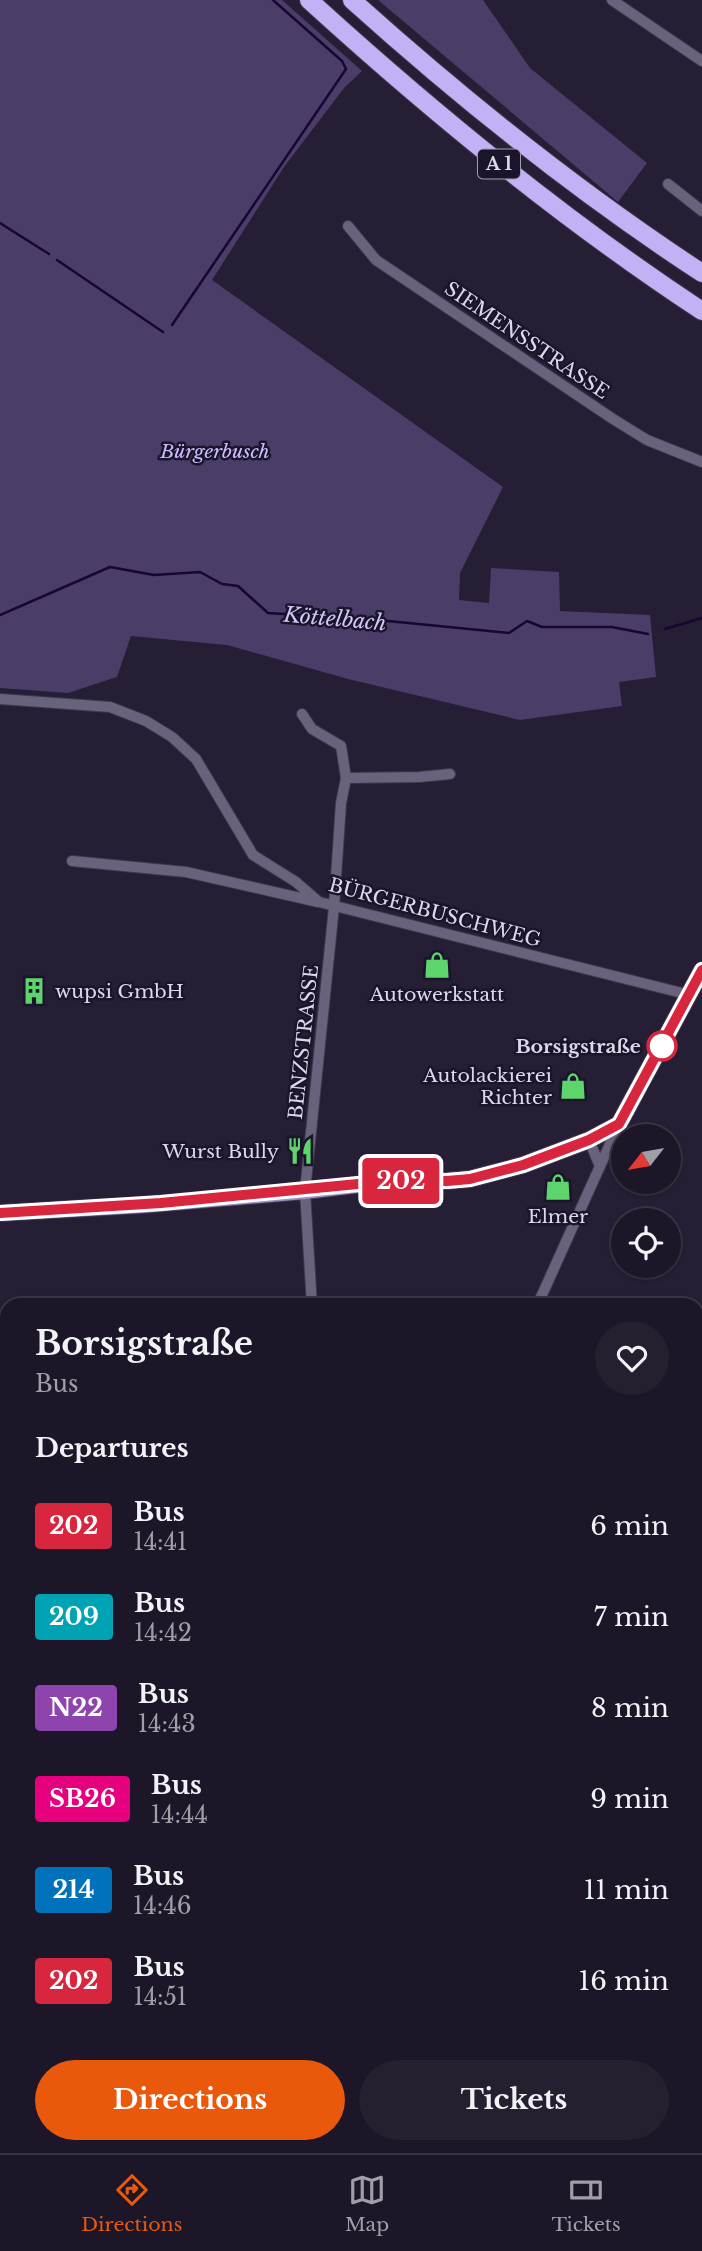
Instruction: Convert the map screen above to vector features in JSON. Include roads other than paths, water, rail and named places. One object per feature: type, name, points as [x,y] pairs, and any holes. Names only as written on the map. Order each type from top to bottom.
[{"type":"highway","name":"A 1","points":[[309,0],[399,81],[505,170],[615,253],[702,311]]},
{"type":"highway","name":"A 1","points":[[352,0],[507,132],[592,197],[702,272]]},
{"type":"main road","points":[[619,1124],[702,970]]},
{"type":"main road","points":[[0,1213],[141,1205],[389,1181],[470,1179],[523,1165],[589,1140],[611,1128]]},
{"type":"street","points":[[612,0],[702,61]]},
{"type":"street","points":[[668,184],[702,211]]},
{"type":"street","name":"SIEMENSSTRASSE","points":[[348,226],[376,260],[613,419],[646,440],[702,462]]},
{"type":"street","name":"BÜRGERBUSCHWEG","points":[[0,699],[110,708],[146,721],[172,737],[196,760],[254,855],[296,881],[319,902],[690,995]]},
{"type":"street","points":[[302,714],[312,729],[341,746],[346,778],[450,774]]},
{"type":"street","name":"BENZSTRASSE","points":[[312,1298],[305,1191],[334,907],[341,803],[346,778]]},
{"type":"street","points":[[72,861],[186,872],[319,902]]},
{"type":"street","points":[[589,1140],[599,1164]]},
{"type":"street","points":[[541,1298],[611,1140]]},
{"type":"waterway","points":[[172,325],[346,69],[342,61],[273,0]]},
{"type":"waterway","points":[[0,223],[49,254]]},
{"type":"waterway","points":[[57,260],[163,332]]},
{"type":"waterway","name":"Köttelbach","points":[[0,615],[110,567],[154,575],[200,572],[222,584],[238,586],[268,613],[368,619],[509,633],[527,621],[542,627],[612,627],[648,634]]},
{"type":"waterway","name":"Köttelbach","points":[[665,629],[702,618]]},
{"type":"place","name":"Autowerkstatt","points":[[437,965]]},
{"type":"place","name":"wupsi GmbH","points":[[34,991]]},
{"type":"place","name":"Borsigstraße","points":[[662,1046]]},
{"type":"place","name":"Autolackierei Richter","points":[[573,1086]]},
{"type":"place","name":"Wurst Bully","points":[[300,1151]]},
{"type":"place","name":"Elmer","points":[[558,1187]]},
{"type":"park label","name":"Bürgerbusch","points":[[215,451]]}]
